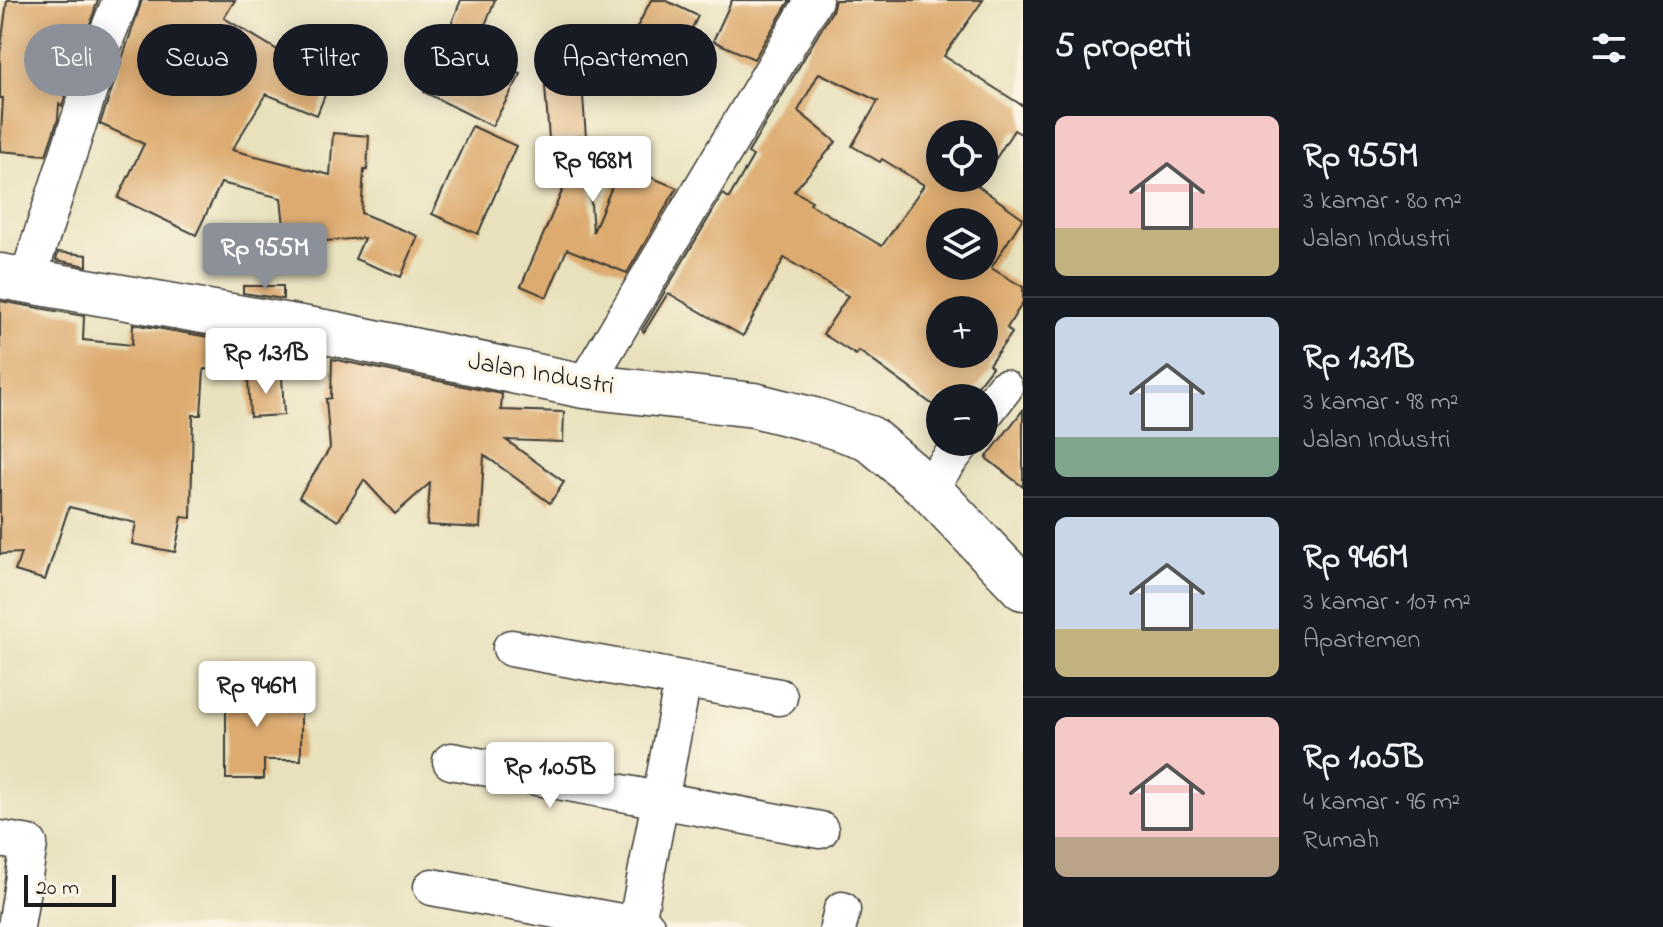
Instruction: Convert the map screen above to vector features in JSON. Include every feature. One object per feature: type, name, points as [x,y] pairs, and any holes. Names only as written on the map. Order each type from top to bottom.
[{"type":"main road","name":"Jalan Industri","points":[[13,278],[336,334],[584,386],[754,405],[814,420],[869,438],[928,488],[1023,588]]},
{"type":"street","points":[[13,278],[121,0]]},
{"type":"street","points":[[584,386],[814,0]]},
{"type":"street","points":[[928,488],[952,456]]},
{"type":"street","points":[[511,648],[779,697]]},
{"type":"street","points":[[432,887],[640,926],[683,680]]},
{"type":"street","points":[[451,761],[820,830]]},
{"type":"street","points":[[0,839],[29,844],[16,927]]},
{"type":"building","points":[[7,0],[98,0],[90,24],[24,24],[24,96],[65,96],[62,106],[59,104],[58,119],[46,155],[0,151],[3,98],[0,98],[0,54]]},
{"type":"building","points":[[142,0],[235,0],[224,18],[234,24],[137,24],[137,96],[257,96],[257,38],[273,47],[273,96],[325,96],[317,115],[266,94],[232,150],[330,175],[333,133],[369,136],[361,213],[418,236],[401,277],[355,259],[364,238],[286,244],[281,198],[221,183],[196,235],[118,198],[144,144],[100,124],[109,96],[121,96],[121,62]]},
{"type":"building","points":[[461,0],[495,0],[485,24],[451,24]]},
{"type":"building","points":[[651,0],[665,0],[698,16],[694,24],[639,24]]},
{"type":"building","points":[[732,0],[790,0],[754,59],[717,43],[717,32]]},
{"type":"building","points":[[835,0],[983,0],[944,56],[1023,106],[1023,135],[1014,130],[998,155],[998,120],[926,120],[926,192],[986,192],[1023,218],[998,257],[998,208],[926,208],[926,280],[998,280],[998,272],[1023,287],[1023,302],[1007,328],[1012,333],[998,352],[998,296],[926,296],[926,368],[991,368],[979,384],[926,384],[926,400],[859,351],[856,355],[823,334],[848,296],[784,258],[743,336],[668,293],[644,332],[642,330],[723,194],[729,198],[753,156],[748,153],[832,11]],"holes":[[[819,73],[878,101],[852,146],[880,162],[882,159],[924,185],[882,246],[810,204],[812,201],[794,191],[836,142],[798,111]]]},
{"type":"building","points":[[432,96],[509,96],[492,126]]},
{"type":"building","points":[[546,96],[583,96],[586,136],[549,139]]},
{"type":"building","points":[[472,126],[516,146],[478,234],[432,214]]},
{"type":"building","points":[[586,136],[593,232],[621,165],[677,188],[627,273],[567,249],[547,297],[521,286]]},
{"type":"building","points":[[58,252],[87,255],[87,266],[56,260]]},
{"type":"building","points":[[243,286],[283,286],[283,299],[243,293]]},
{"type":"building","points":[[0,301],[84,316],[83,340],[132,345],[133,324],[226,340],[224,370],[204,369],[201,415],[193,415],[191,518],[182,517],[175,552],[132,544],[136,523],[69,507],[45,580],[15,571],[21,553],[0,554]]},
{"type":"building","points":[[332,359],[502,394],[501,410],[564,412],[563,442],[506,440],[564,482],[550,503],[484,455],[480,528],[427,525],[430,483],[395,514],[364,480],[338,521],[299,497],[330,448],[326,399],[331,398]]},
{"type":"building","points":[[282,376],[284,415],[250,417],[248,378]]},
{"type":"building","points":[[1023,410],[1023,487],[986,458],[998,456],[998,442]]},
{"type":"building","points":[[226,674],[264,674],[264,710],[301,710],[301,760],[264,760],[264,779],[226,779]]}]
